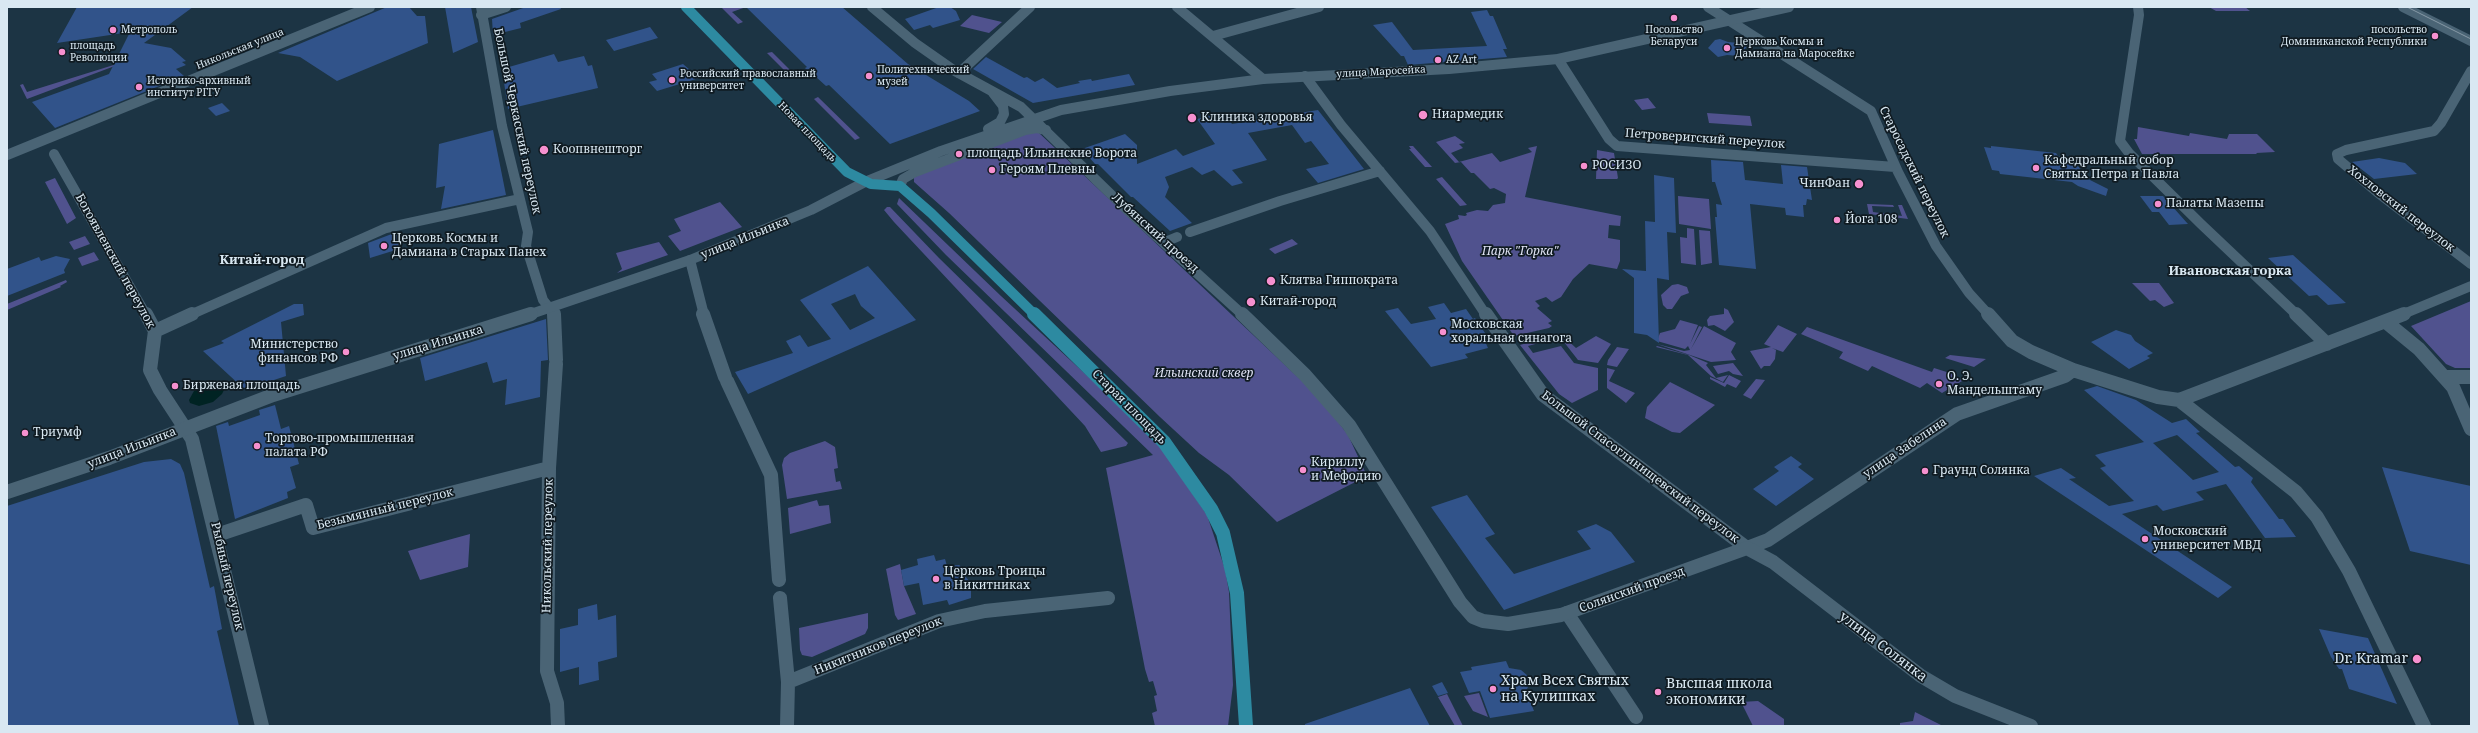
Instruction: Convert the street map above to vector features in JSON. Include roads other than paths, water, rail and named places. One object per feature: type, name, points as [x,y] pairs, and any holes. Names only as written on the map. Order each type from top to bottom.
[{"type":"main road","name":"Новая площадь","points":[[686,7],[839,166],[865,182]]},
{"type":"main road","points":[[865,182],[900,186]]},
{"type":"main road","name":"Старая площадь","points":[[900,186],[965,246],[1164,442],[1211,509],[1225,540],[1237,594],[1240,661],[1246,726]]},
{"type":"street","name":"Никольская улица","points":[[7,155],[367,7]]},
{"type":"street","points":[[481,11],[506,7]]},
{"type":"street","name":"Лубянский проезд","points":[[872,7],[915,43],[959,73],[1021,107],[1124,207],[1165,242],[1319,389],[1349,425],[1395,503],[1414,527],[1466,610],[1483,621],[1497,624],[1516,623]]},
{"type":"street","points":[[959,73],[986,50],[1030,7]]},
{"type":"street","points":[[1177,7],[1263,78]]},
{"type":"street","points":[[1213,36],[1319,7]]},
{"type":"street","name":"Старосадский переулок","points":[[1708,7],[1729,22],[1869,108],[1879,125],[1895,167],[1936,246],[1968,293],[2012,341],[2037,355],[2073,370],[2158,397],[2179,400]]},
{"type":"street","name":"улица Маросейка","points":[[1033,118],[1061,110],[1122,98],[1263,78],[1435,70],[1558,59],[1729,22],[1789,7]]},
{"type":"street","points":[[2138,7],[2138,20],[2120,141],[2129,153],[2200,224],[2327,344]]},
{"type":"street","points":[[2403,7],[2471,41]]},
{"type":"street","name":"Большой Черкасский переулок","points":[[481,11],[502,126],[520,198],[527,236],[526,246],[543,300],[548,309]]},
{"type":"street","name":"Петроверигский переулок","points":[[1558,59],[1614,145],[1895,167]]},
{"type":"street","name":"Хохловский переулок","points":[[2471,71],[2441,123],[2434,131],[2346,150],[2337,154],[2338,159],[2377,192],[2471,264]]},
{"type":"street","name":"Большой Спасоглинищевский переулок","points":[[1305,76],[1323,102],[1430,231],[1505,343],[1543,395],[1747,548]]},
{"type":"street","points":[[941,151],[964,138],[995,126],[1002,120],[1004,114],[1003,106],[997,97],[985,86]]},
{"type":"street","points":[[865,182],[941,151],[1033,118]]},
{"type":"street","points":[[900,186],[908,175],[929,166],[1025,130],[1037,128],[1046,130]]},
{"type":"street","name":"Богоявленский переулок","points":[[46,139],[155,332],[150,370],[160,390],[186,428]]},
{"type":"street","points":[[1190,232],[1280,201],[1380,171]]},
{"type":"street","name":"улица Ильинка","points":[[7,492],[110,458],[280,393],[548,309],[690,260],[811,210],[865,182]]},
{"type":"street","points":[[155,332],[386,228],[520,198]]},
{"type":"street","points":[[1165,242],[1177,237]]},
{"type":"street","points":[[690,260],[708,333],[726,379],[770,474],[779,580]]},
{"type":"street","points":[[2179,400],[2386,322],[2471,286]]},
{"type":"street","name":"Никольский переулок","points":[[548,309],[555,316],[556,362],[549,468],[547,671],[557,703],[558,726]]},
{"type":"street","points":[[2386,322],[2419,349],[2456,391],[2471,429]]},
{"type":"street","name":"улица Забелина","points":[[1747,548],[1768,540],[1957,414],[2065,376],[2073,370]]},
{"type":"street","points":[[2444,377],[2471,377]]},
{"type":"street","points":[[2179,400],[2263,464],[2296,492],[2317,517],[2365,602],[2424,726]]},
{"type":"street","name":"Рыбный переулок","points":[[186,428],[192,439],[217,535],[262,726]]},
{"type":"street","name":"Безымянный переулок","points":[[217,535],[306,505],[313,528],[549,468]]},
{"type":"street","name":"Солянский проезд","points":[[1516,623],[1567,613],[1747,548]]},
{"type":"street","name":"улица Солянка","points":[[1747,548],[1773,562],[1921,676],[1955,696],[2031,726]]},
{"type":"street","points":[[780,598],[788,682],[787,726]]},
{"type":"street","name":"Никитников переулок","points":[[788,682],[939,621],[985,611],[1108,598]]},
{"type":"street","points":[[1567,613],[1640,723]]},
{"type":"tram line","points":[[2407,7],[2471,39]]},
{"type":"place","name":"Посольство Беларуси","points":[[1674,18]]},
{"type":"place","name":"Метрополь","points":[[113,30]]},
{"type":"place","name":"посольство Доминиканской Республики","points":[[2435,36]]},
{"type":"place","name":"Церковь Космы и Дамиана на Маросейке","points":[[1727,48]]},
{"type":"place","name":"площадь Революции","points":[[62,52]]},
{"type":"place","name":"AZ Art","points":[[1438,60]]},
{"type":"place","name":"Политехнический музей","points":[[869,76]]},
{"type":"place","name":"Российский православный университет","points":[[672,80]]},
{"type":"place","name":"Историко-архивный институт РГГУ","points":[[139,87]]},
{"type":"place","name":"Ниармедик","points":[[1423,115]]},
{"type":"place","name":"Клиника здоровья","points":[[1192,118]]},
{"type":"place","name":"Коопвнешторг","points":[[544,150]]},
{"type":"place","name":"площадь Ильинские Ворота","points":[[959,154]]},
{"type":"place","name":"РОСИЗО","points":[[1584,166]]},
{"type":"place","name":"Кафедральный собор Святых Петра и Павла","points":[[2036,168]]},
{"type":"place","name":"Героям Плевны","points":[[992,170]]},
{"type":"place","name":"ЧинФан","points":[[1859,184]]},
{"type":"place","name":"Палаты Мазепы","points":[[2158,204]]},
{"type":"place","name":"Йога 108","points":[[1837,220]]},
{"type":"place","name":"Церковь Космы и Дамиана в Старых Панех","points":[[384,246]]},
{"type":"place","name":"Клятва Гиппократа","points":[[1271,281]]},
{"type":"place","name":"Китай-город","points":[[1251,302]]},
{"type":"place","name":"Московская хоральная синагога","points":[[1443,332]]},
{"type":"place","name":"Министерство финансов РФ","points":[[346,352]]},
{"type":"place","name":"О. Э. Мандельштаму","points":[[1939,384]]},
{"type":"place","name":"Биржевая площадь","points":[[175,386]]},
{"type":"place","name":"Триумф","points":[[25,433]]},
{"type":"place","name":"Торгово-промышленная палата РФ","points":[[257,446]]},
{"type":"place","name":"Кириллу и Мефодию","points":[[1303,470]]},
{"type":"place","name":"Граунд Солянка","points":[[1925,471]]},
{"type":"place","name":"Московский университет МВД","points":[[2145,539]]},
{"type":"place","name":"Церковь Троицы в Никитниках","points":[[936,579]]},
{"type":"place","name":"Dr. Kramar","points":[[2417,659]]},
{"type":"place","name":"Храм Всех Святых на Кулишках","points":[[1493,689]]},
{"type":"place","name":"Высшая школа экономики","points":[[1658,692]]},
{"type":"district","name":"Китай-город","points":[[262,260]]},
{"type":"district","name":"Ивановская горка","points":[[2230,271]]},
{"type":"park label","name":"Парк \"Горка\"","points":[[1520,252]]},
{"type":"park label","name":"Ильинский сквер","points":[[1204,374]]}]
